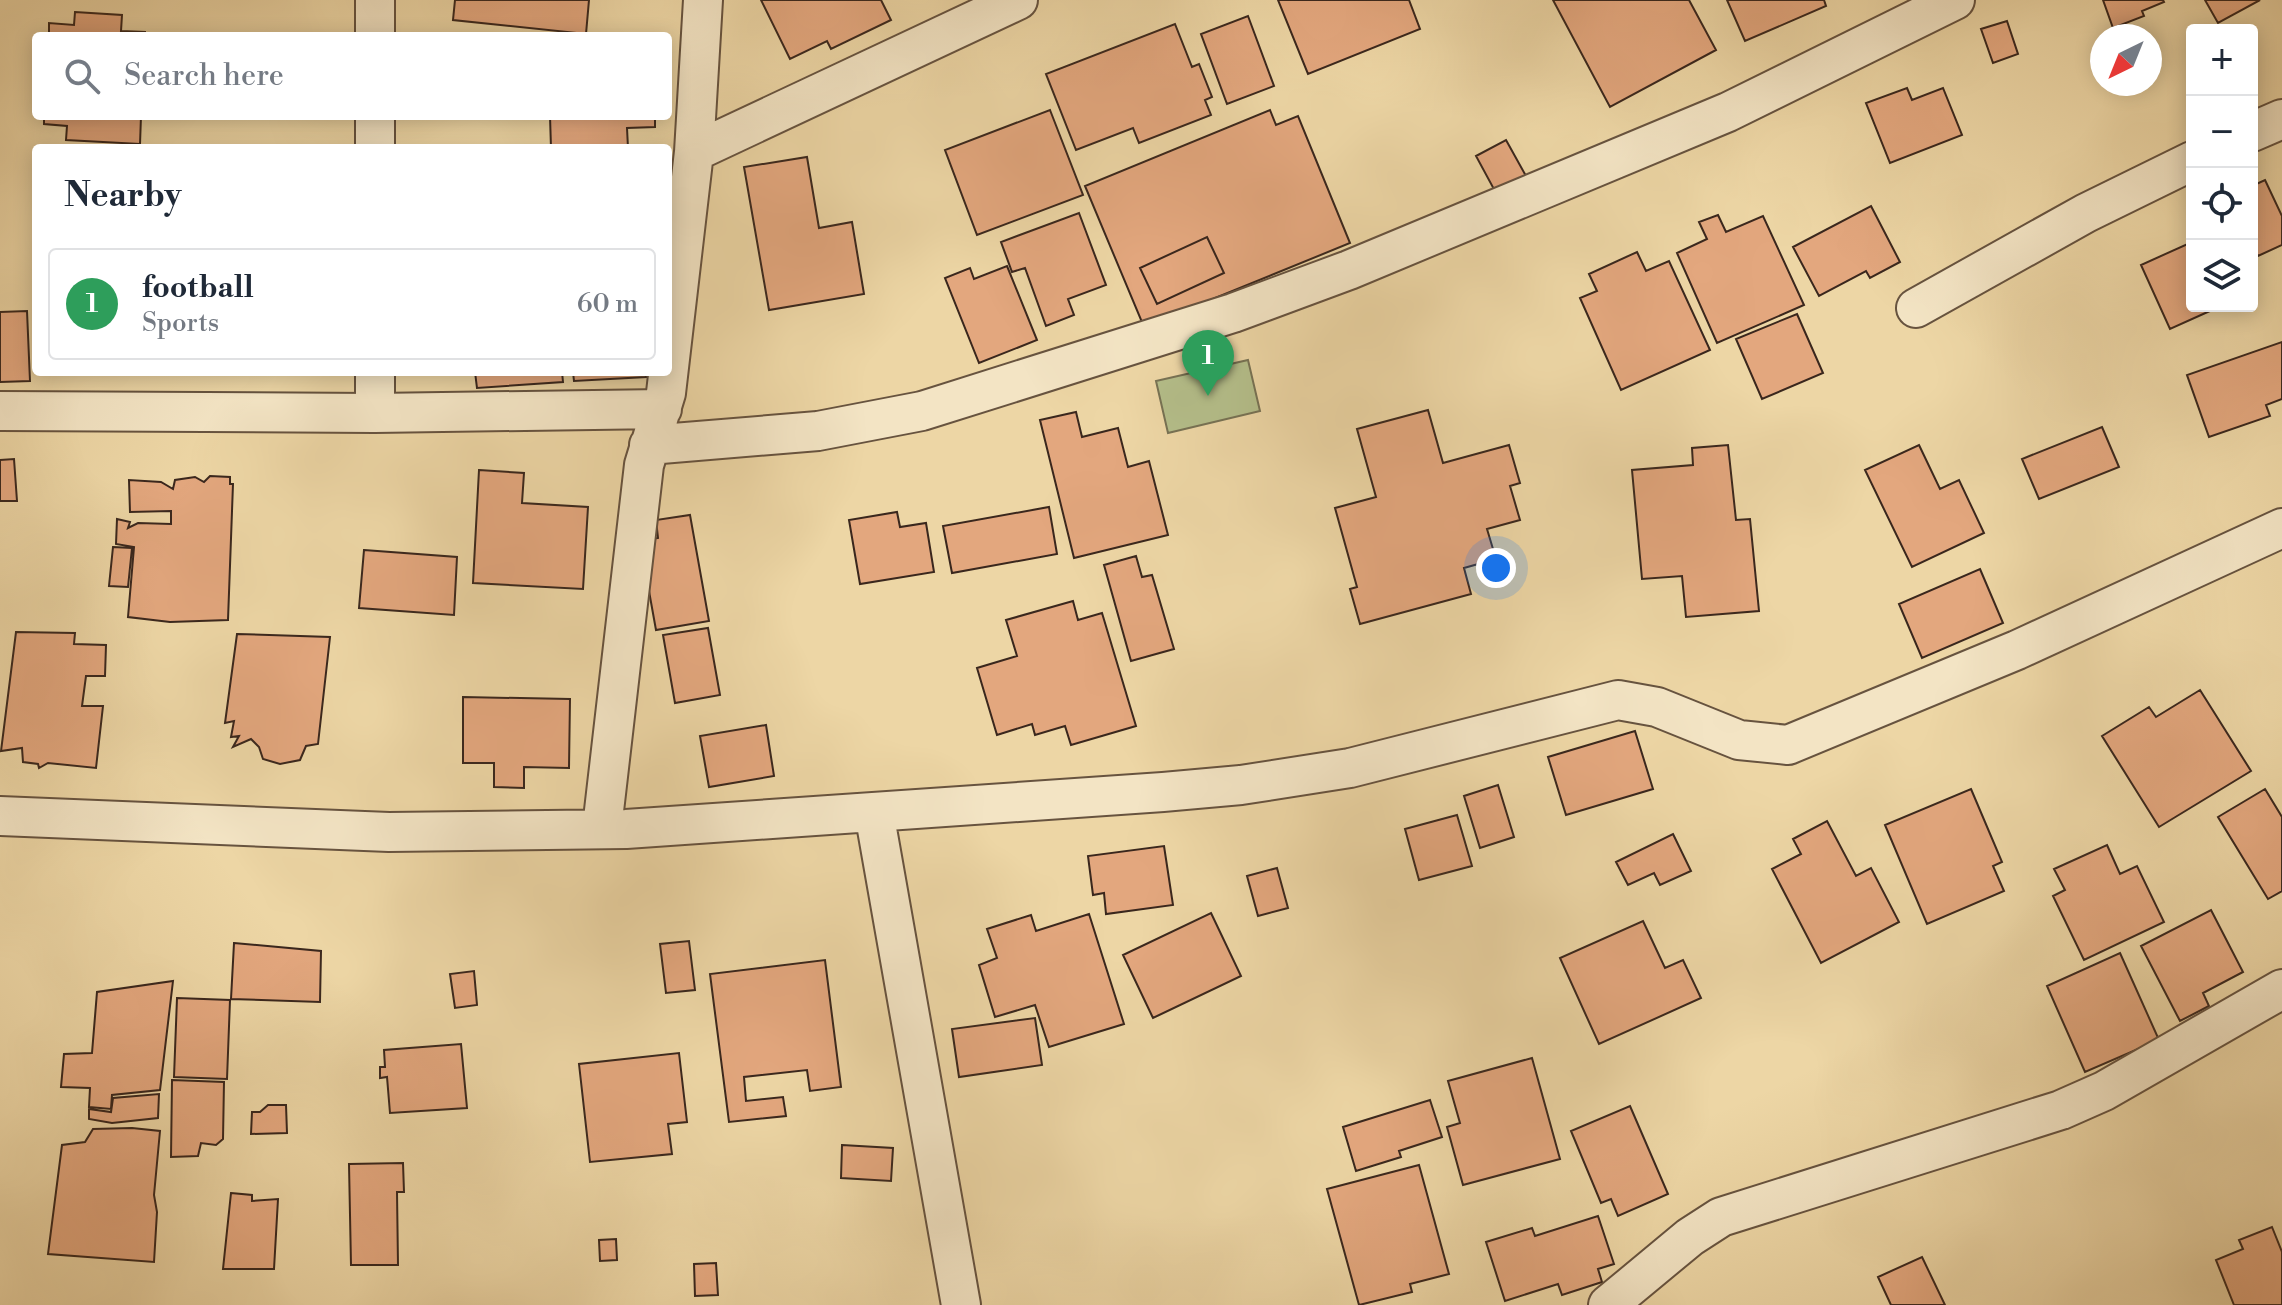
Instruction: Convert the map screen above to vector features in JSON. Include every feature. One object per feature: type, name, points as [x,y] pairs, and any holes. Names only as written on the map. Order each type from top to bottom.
[{"type":"street","points":[[375,0],[375,32]]},
{"type":"street","points":[[672,329],[694,152],[703,0]]},
{"type":"street","points":[[694,152],[1018,0]]},
{"type":"street","points":[[649,445],[818,431],[922,411],[1233,313],[1349,270],[1728,112],[1955,0]]},
{"type":"street","points":[[2258,129],[2282,119]]},
{"type":"street","points":[[375,120],[375,144]]},
{"type":"street","points":[[1916,308],[2086,213],[2186,164]]},
{"type":"street","points":[[375,376],[375,413]]},
{"type":"street","points":[[602,828],[649,445],[662,409],[666,376]]},
{"type":"street","points":[[0,411],[375,413],[662,409]]},
{"type":"street","points":[[0,816],[389,832],[626,829],[874,812],[1241,785],[1350,768],[1618,700],[1657,707],[1739,740],[1788,745],[2017,650],[2282,528]]},
{"type":"street","points":[[874,812],[961,1305]]},
{"type":"street","points":[[1608,1305],[1690,1237],[1721,1217],[2061,1110],[2104,1091],[2282,989]]},
{"type":"green space","points":[[1248,360],[1260,411],[1168,433],[1156,381]]},
{"type":"building","points":[[455,0],[589,0],[586,32],[453,20]]},
{"type":"building","points":[[761,0],[881,0],[891,20],[831,49],[827,41],[790,59]]},
{"type":"building","points":[[1278,0],[1409,0],[1420,29],[1308,74]]},
{"type":"building","points":[[1553,0],[1689,0],[1716,50],[1610,107]]},
{"type":"building","points":[[1727,0],[1824,0],[1826,6],[1745,41]]},
{"type":"building","points":[[2103,0],[2164,2],[2142,11],[2144,16],[2123,24],[2112,24]]},
{"type":"building","points":[[2205,0],[2260,0],[2218,23]]},
{"type":"building","points":[[75,12],[122,15],[121,31],[145,32],[49,32],[49,23],[74,25]]},
{"type":"building","points":[[1248,16],[1274,86],[1227,104],[1201,34]]},
{"type":"building","points":[[2007,21],[2018,54],[1993,63],[1981,29]]},
{"type":"building","points":[[1175,24],[1192,67],[1199,64],[1212,97],[1205,100],[1211,115],[1139,143],[1133,128],[1076,150],[1046,74]]},
{"type":"building","points":[[1907,88],[1912,100],[1943,88],[1962,135],[1890,163],[1866,103]]},
{"type":"building","points":[[1050,110],[1083,195],[977,235],[945,150]]},
{"type":"building","points":[[1270,110],[1276,125],[1298,116],[1350,243],[1144,327],[1085,186]],"holes":[[[1207,237],[1224,273],[1157,304],[1140,268]]]},
{"type":"building","points":[[44,120],[141,120],[140,144],[66,140],[67,126],[44,124]]},
{"type":"building","points":[[550,120],[655,120],[655,127],[627,128],[628,144],[551,144]]},
{"type":"building","points":[[1506,140],[1526,176],[1496,193],[1476,156]]},
{"type":"building","points":[[807,157],[819,228],[852,222],[864,294],[769,310],[744,167]]},
{"type":"building","points":[[2265,180],[2282,216],[2282,245],[2258,256],[2258,240],[2258,183]]},
{"type":"building","points":[[1871,206],[1900,262],[1870,278],[1866,271],[1819,296],[1793,247]]},
{"type":"building","points":[[1079,213],[1106,285],[1068,299],[1074,315],[1046,326],[1025,268],[1012,272],[1001,242]]},
{"type":"building","points":[[1718,215],[1726,232],[1763,216],[1804,305],[1717,343],[1677,253],[1707,239],[1699,222]]},
{"type":"building","points":[[1207,237],[1224,273],[1157,304],[1140,268]]},
{"type":"building","points":[[2186,245],[2186,312],[2208,312],[2170,329],[2141,265]]},
{"type":"building","points":[[1637,252],[1646,271],[1669,261],[1710,350],[1621,390],[1580,298],[1597,291],[1589,274]]},
{"type":"building","points":[[1007,266],[1037,340],[979,363],[945,278],[970,268],[974,279]]},
{"type":"building","points":[[27,311],[30,381],[0,382],[0,312]]},
{"type":"building","points":[[1797,314],[1823,373],[1762,399],[1736,339]]},
{"type":"building","points":[[2282,342],[2282,399],[2266,405],[2270,416],[2209,437],[2187,375]]},
{"type":"building","points":[[476,376],[562,376],[563,382],[477,388]]},
{"type":"building","points":[[573,376],[646,377],[574,381]]},
{"type":"building","points":[[1428,410],[1443,463],[1509,445],[1520,483],[1510,486],[1520,520],[1487,529],[1496,559],[1464,568],[1471,594],[1360,624],[1350,589],[1357,587],[1335,508],[1376,497],[1357,429]]},
{"type":"building","points":[[1076,412],[1082,437],[1118,428],[1128,467],[1149,461],[1168,535],[1074,558],[1040,420]]},
{"type":"building","points":[[2102,427],[2119,467],[2039,499],[2022,459]]},
{"type":"building","points":[[1728,445],[1736,520],[1750,519],[1759,611],[1686,617],[1682,576],[1642,579],[1632,470],[1693,465],[1692,448]]},
{"type":"building","points":[[1919,445],[1940,489],[1959,480],[1984,533],[1912,567],[1865,470]]},
{"type":"building","points":[[14,459],[17,501],[0,501],[0,460]]},
{"type":"building","points":[[479,470],[524,473],[522,503],[588,507],[583,589],[473,583]]},
{"type":"building","points":[[210,476],[230,477],[230,484],[233,484],[228,620],[170,622],[128,617],[134,547],[116,544],[117,519],[130,522],[128,528],[138,523],[171,524],[171,511],[130,512],[129,480],[161,482],[173,489],[175,480],[195,477],[204,482]]},
{"type":"building","points":[[1049,507],[1057,554],[952,573],[943,526]]},
{"type":"building","points":[[897,512],[900,527],[926,523],[934,572],[860,584],[849,520]]},
{"type":"building","points":[[690,515],[709,621],[656,630],[640,541],[658,538],[656,520]]},
{"type":"building","points":[[113,547],[132,548],[128,587],[109,586]]},
{"type":"building","points":[[364,550],[457,557],[454,615],[359,608]]},
{"type":"building","points":[[1136,556],[1142,577],[1152,575],[1174,649],[1131,661],[1104,565]]},
{"type":"building","points":[[1980,569],[2003,623],[1922,658],[1899,604]]},
{"type":"building","points":[[1073,601],[1078,620],[1102,613],[1136,726],[1071,745],[1065,726],[1035,735],[1032,724],[997,735],[977,668],[1017,656],[1006,620]]},
{"type":"building","points":[[708,628],[720,695],[675,703],[663,635]]},
{"type":"building","points":[[16,632],[75,633],[74,644],[106,645],[105,676],[86,676],[82,706],[103,706],[96,768],[48,763],[39,768],[38,764],[23,762],[22,748],[1,751]]},
{"type":"building","points":[[237,634],[330,637],[318,744],[306,746],[300,760],[280,764],[263,759],[259,747],[251,739],[233,747],[239,736],[231,737],[234,721],[225,723]]},
{"type":"building","points":[[2200,690],[2251,771],[2159,827],[2102,736],[2149,707],[2156,717]]},
{"type":"building","points":[[463,697],[570,699],[569,768],[524,767],[524,788],[494,787],[494,763],[463,763]]},
{"type":"building","points":[[766,725],[774,776],[709,787],[700,736]]},
{"type":"building","points":[[1635,731],[1653,789],[1566,815],[1548,757]]},
{"type":"building","points":[[1498,785],[1514,837],[1480,848],[1464,796]]},
{"type":"building","points":[[1971,789],[2002,862],[1993,866],[2004,891],[1927,924],[1885,825]]},
{"type":"building","points":[[2265,789],[2282,817],[2282,891],[2268,899],[2218,817]]},
{"type":"building","points":[[1457,815],[1472,866],[1419,880],[1405,829]]},
{"type":"building","points":[[1827,821],[1856,876],[1871,868],[1899,922],[1821,963],[1772,869],[1801,854],[1793,839]]},
{"type":"building","points":[[1673,834],[1691,871],[1660,885],[1654,873],[1628,885],[1616,862]]},
{"type":"building","points":[[2107,845],[2120,874],[2137,866],[2164,922],[2084,960],[2053,896],[2065,890],[2054,869]]},
{"type":"building","points":[[1164,846],[1173,905],[1106,914],[1104,893],[1093,895],[1088,856]]},
{"type":"building","points":[[1277,868],[1288,908],[1258,916],[1247,876]]},
{"type":"building","points":[[2211,910],[2243,972],[2203,993],[2209,1006],[2180,1021],[2141,946]]},
{"type":"building","points":[[1211,913],[1241,976],[1153,1018],[1123,955]]},
{"type":"building","points":[[1089,914],[1124,1024],[1049,1047],[1035,1005],[995,1017],[979,965],[997,958],[987,929],[1031,915],[1036,931]]},
{"type":"building","points":[[1643,921],[1665,968],[1683,960],[1701,998],[1599,1044],[1560,958]]},
{"type":"building","points":[[689,941],[695,990],[666,993],[660,944]]},
{"type":"building","points":[[234,943],[321,951],[320,1002],[231,999]]},
{"type":"building","points":[[2120,953],[2159,1040],[2085,1072],[2047,986]]},
{"type":"building","points":[[825,960],[841,1087],[810,1091],[807,1070],[744,1077],[746,1101],[783,1097],[786,1116],[729,1122],[710,974]]},
{"type":"building","points":[[474,971],[477,1005],[455,1008],[450,974]]},
{"type":"building","points":[[173,981],[160,1090],[112,1095],[111,1109],[89,1107],[90,1088],[61,1087],[64,1054],[92,1053],[97,992]]},
{"type":"building","points":[[177,998],[230,1000],[227,1079],[174,1077]]},
{"type":"building","points":[[1035,1018],[1042,1065],[959,1077],[952,1029]]},
{"type":"building","points":[[461,1044],[467,1108],[390,1113],[387,1077],[380,1078],[380,1067],[385,1067],[384,1050]]},
{"type":"building","points":[[679,1053],[687,1122],[668,1124],[672,1154],[590,1162],[579,1064]]},
{"type":"building","points":[[1532,1058],[1560,1159],[1463,1185],[1447,1127],[1460,1123],[1448,1081]]},
{"type":"building","points":[[172,1080],[224,1082],[223,1139],[216,1145],[201,1143],[198,1156],[171,1157]]},
{"type":"building","points":[[159,1094],[158,1118],[112,1123],[89,1119],[89,1109],[111,1112],[113,1098]]},
{"type":"building","points":[[1430,1100],[1442,1137],[1399,1151],[1401,1157],[1356,1171],[1343,1127]]},
{"type":"building","points":[[268,1105],[286,1105],[287,1133],[251,1134],[252,1112],[260,1112]]},
{"type":"building","points":[[1630,1106],[1668,1194],[1618,1216],[1611,1199],[1601,1203],[1571,1131]]},
{"type":"building","points":[[93,1129],[160,1131],[154,1195],[157,1212],[154,1262],[48,1254],[62,1145],[85,1142]]},
{"type":"building","points":[[842,1145],[893,1148],[891,1181],[841,1178]]},
{"type":"building","points":[[403,1163],[404,1192],[397,1192],[398,1265],[351,1265],[349,1164]]},
{"type":"building","points":[[1419,1165],[1449,1274],[1410,1284],[1412,1292],[1359,1305],[1327,1189]]},
{"type":"building","points":[[231,1193],[252,1195],[252,1201],[278,1199],[274,1269],[223,1269]]},
{"type":"building","points":[[1598,1216],[1614,1264],[1598,1269],[1602,1282],[1562,1295],[1558,1284],[1505,1301],[1486,1242],[1532,1228],[1535,1236]]},
{"type":"building","points":[[2272,1227],[2282,1252],[2282,1305],[2234,1305],[2216,1260],[2243,1249],[2239,1240]]},
{"type":"building","points":[[616,1239],[617,1260],[600,1261],[599,1240]]},
{"type":"building","points":[[1922,1257],[1945,1305],[1891,1305],[1878,1277]]},
{"type":"building","points":[[716,1263],[718,1295],[695,1296],[694,1264]]},
{"type":"place","name":"football","points":[[1208,396]]}]
